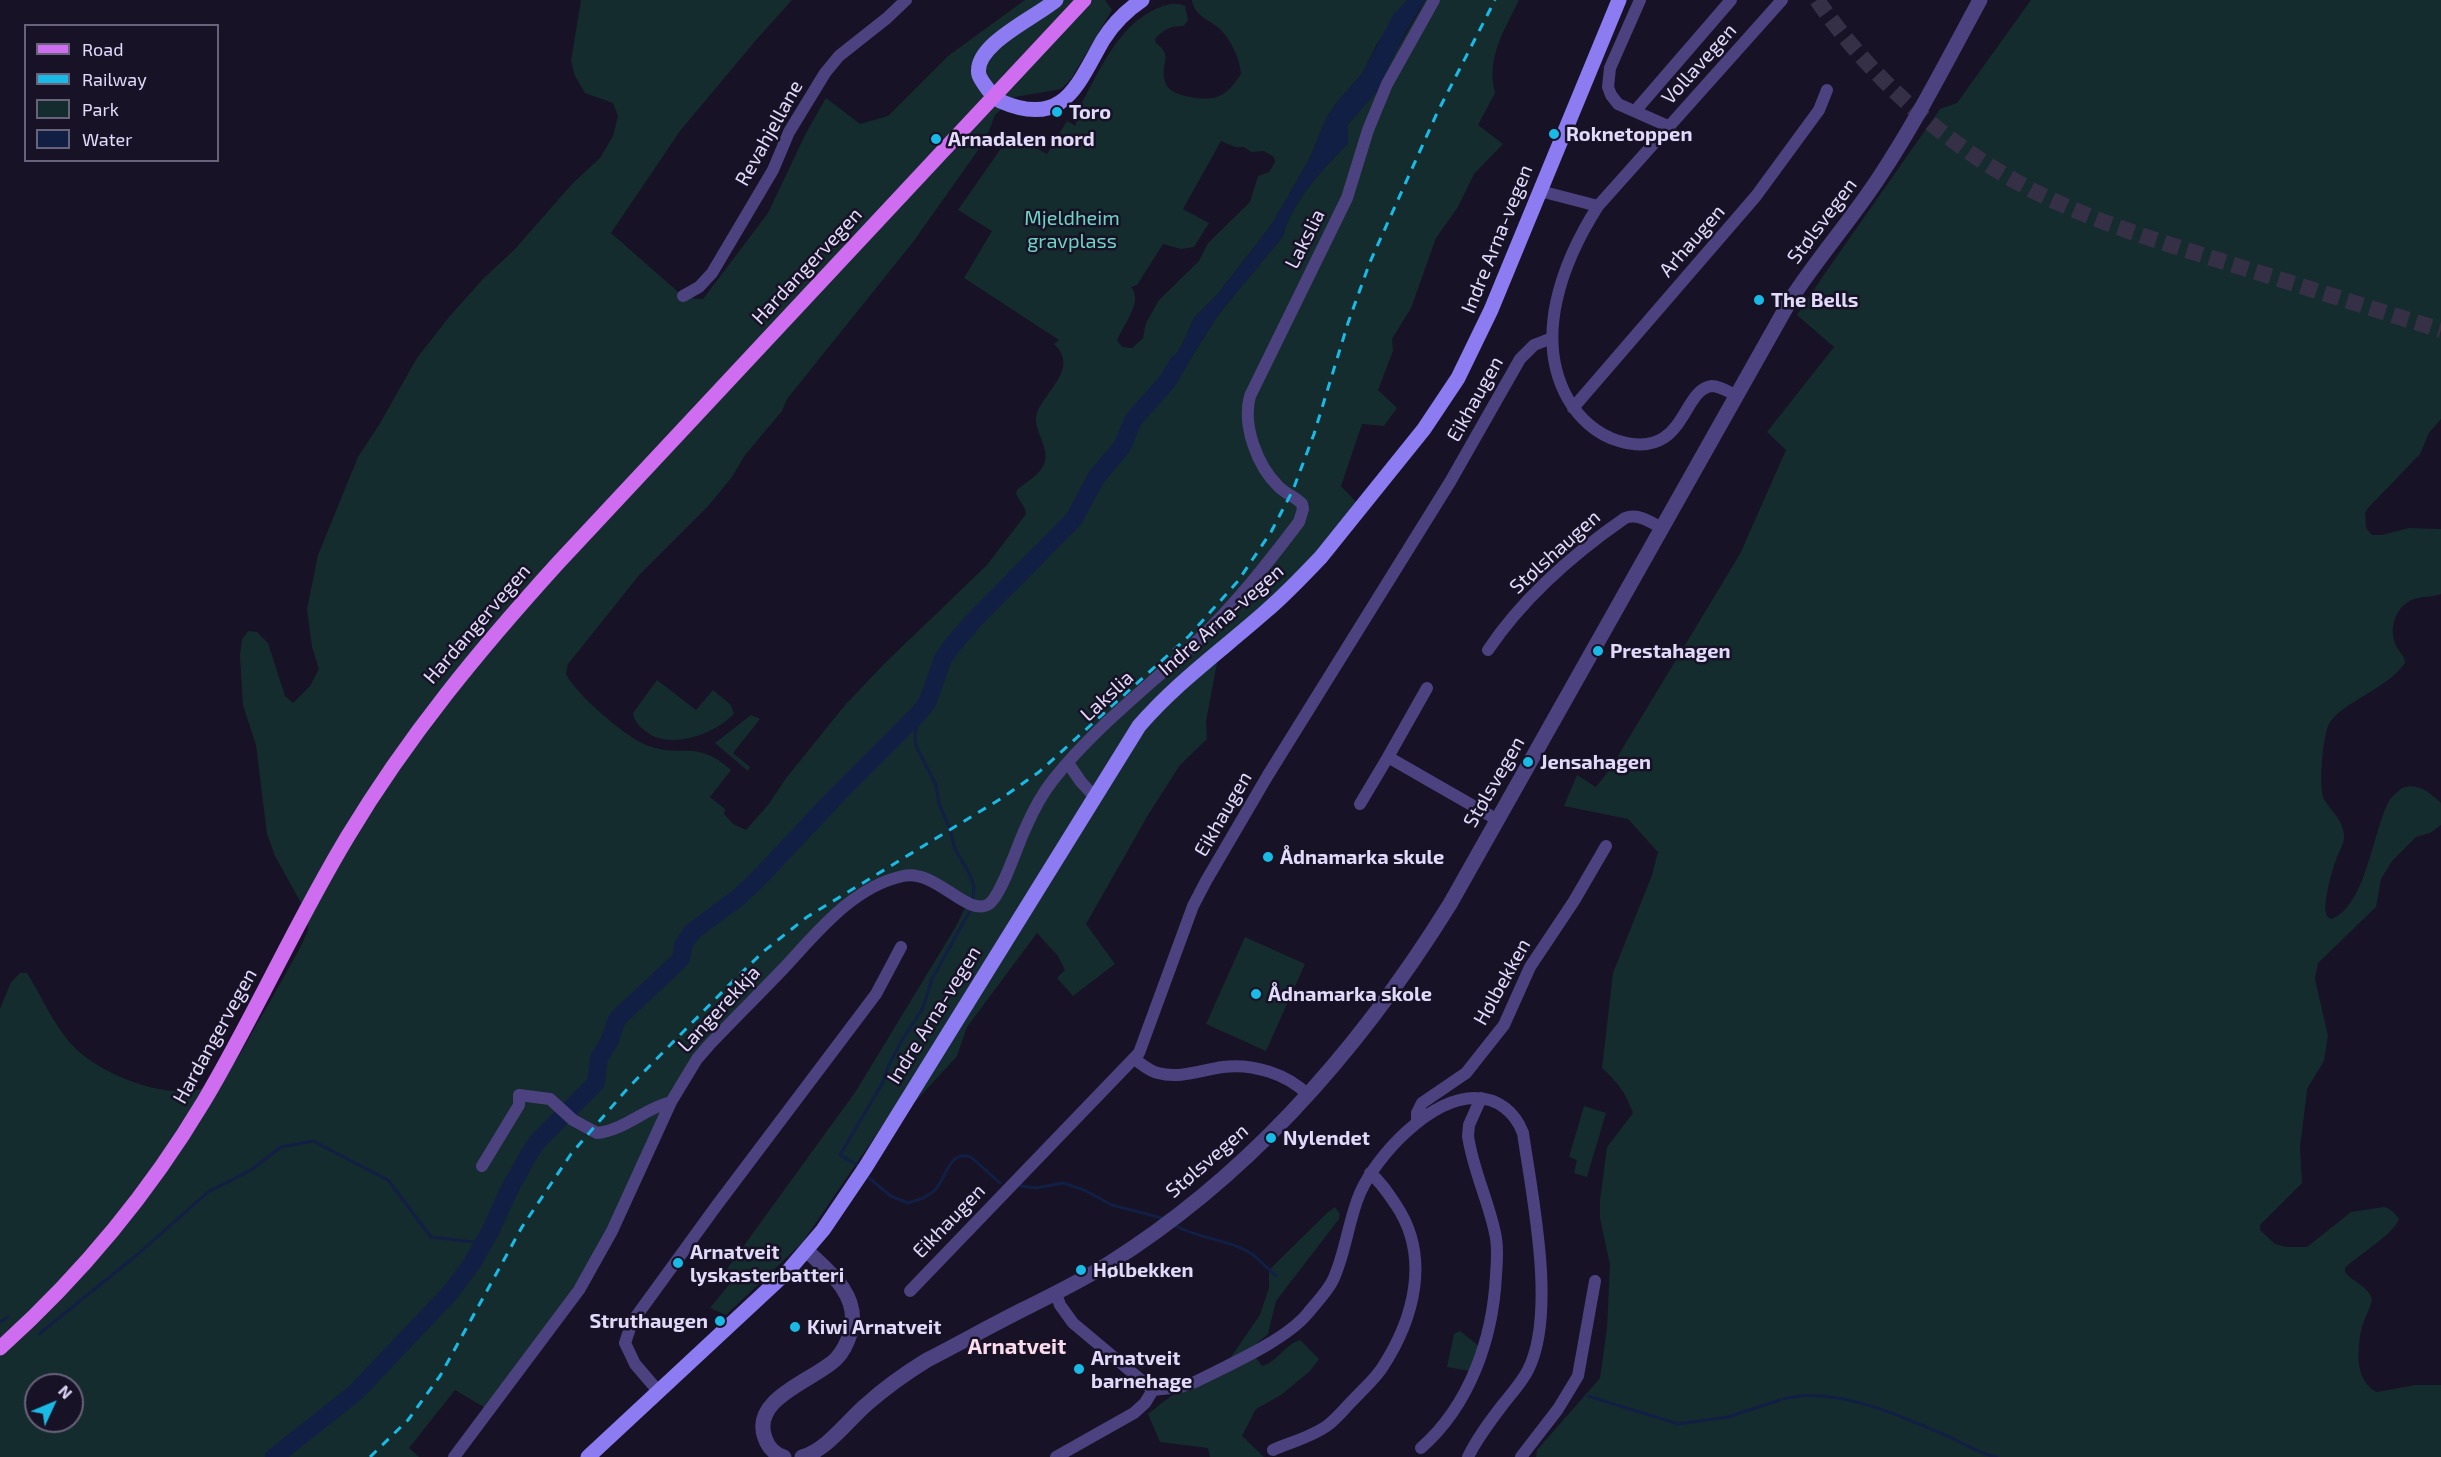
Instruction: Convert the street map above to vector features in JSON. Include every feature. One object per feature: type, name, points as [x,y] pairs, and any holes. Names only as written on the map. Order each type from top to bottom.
[{"type":"main road","points":[[1056,0],[996,42],[985,53],[979,69],[981,80],[995,96],[1018,108],[1052,108],[1063,102],[1082,80],[1112,27],[1142,0]]},
{"type":"main road","name":"Hardangervegen","points":[[0,1348],[83,1264],[128,1211],[164,1163],[217,1079],[347,838],[392,766],[453,683],[558,563],[1084,0]]},
{"type":"main road","name":"Indre Arna-vegen","points":[[588,1457],[762,1297],[807,1251],[865,1168],[1126,743],[1156,706],[1186,676],[1266,612],[1321,557],[1437,412],[1458,378],[1491,310],[1619,0]]},
{"type":"street","name":"Revahjellane","points":[[682,296],[699,287],[712,273],[773,170],[789,132],[830,65],[906,0]]},
{"type":"street","name":"Lakslia","points":[[1068,764],[1099,730],[1195,642],[1238,599],[1299,522],[1304,509],[1302,504],[1268,472],[1252,439],[1247,416],[1250,396],[1347,198],[1368,130],[1388,84],[1434,0]]},
{"type":"street","name":"Vollavegen","points":[[1640,0],[1616,52],[1608,81],[1614,100],[1618,104],[1670,127]]},
{"type":"street","name":"Vollavegen","points":[[1636,110],[1731,0]]},
{"type":"street","name":"Vollavegen","points":[[1573,408],[1554,362],[1552,339],[1564,273],[1577,240],[1598,206],[1782,0]]},
{"type":"street","name":"Stølsvegen","points":[[802,1457],[824,1444],[904,1374],[1108,1264],[1184,1210],[1241,1163],[1308,1095],[1354,1040],[1423,948],[1450,904],[1496,819],[1805,277],[1881,175],[1980,0]]},
{"type":"street","name":"Arhaugen","points":[[1573,408],[1756,196],[1819,110],[1827,90]]},
{"type":"street","points":[[1540,191],[1598,206]]},
{"type":"street","name":"Eikhaugen","points":[[910,1291],[1134,1059],[1145,1039],[1193,906],[1206,881],[1268,775],[1450,482],[1520,359],[1534,345],[1552,339]]},
{"type":"street","points":[[1573,408],[1594,428],[1612,439],[1647,444],[1670,434],[1704,389],[1715,386],[1737,396]]},
{"type":"street","name":"Stølshaugen","points":[[1488,650],[1506,625],[1538,589],[1618,522],[1631,515],[1662,528]]},
{"type":"street","points":[[1360,804],[1427,688]]},
{"type":"street","points":[[1388,757],[1496,819]]},
{"type":"street","points":[[1068,764],[1094,796]]},
{"type":"street","name":"Langerekkja","points":[[454,1457],[579,1290],[612,1231],[671,1102],[697,1059],[710,1044],[822,928],[874,887],[904,876],[922,876],[941,885],[967,904],[978,906],[988,904],[999,889],[1026,826],[1041,798],[1054,778],[1068,764]]},
{"type":"street","name":"Hølbekken","points":[[1418,1120],[1417,1113],[1422,1103],[1466,1073],[1504,1025],[1530,967],[1574,901],[1606,846]]},
{"type":"street","points":[[659,1392],[635,1364],[625,1343],[632,1322],[876,994],[901,947]]},
{"type":"street","points":[[1134,1059],[1156,1073],[1166,1075],[1179,1075],[1224,1066],[1258,1069],[1294,1082],[1308,1095]]},
{"type":"street","points":[[482,1166],[519,1105],[519,1095],[550,1099],[573,1120],[590,1131],[605,1132],[661,1104],[671,1102]]},
{"type":"street","points":[[1421,1448],[1441,1428],[1463,1394],[1485,1344],[1493,1311],[1496,1238],[1468,1136],[1469,1125],[1481,1098],[1498,1102],[1507,1109],[1520,1125],[1523,1133],[1536,1226],[1542,1300],[1532,1362],[1468,1457]]},
{"type":"street","name":"Hølbekken","points":[[1153,1389],[1180,1387],[1195,1382],[1297,1325],[1332,1282],[1357,1202],[1370,1173],[1418,1120],[1457,1100],[1481,1098]]},
{"type":"street","points":[[1273,1450],[1314,1433],[1337,1417],[1382,1368],[1406,1320],[1414,1294],[1416,1274],[1412,1238],[1405,1219],[1380,1182],[1370,1173]]},
{"type":"street","points":[[784,1457],[770,1447],[762,1429],[763,1419],[775,1401],[784,1393],[835,1360],[847,1345],[853,1323],[852,1305],[844,1290],[807,1251]]},
{"type":"street","points":[[1521,1457],[1558,1409],[1578,1376],[1595,1281]]},
{"type":"street","points":[[1056,1293],[1060,1305],[1073,1323],[1153,1389],[1141,1408],[1124,1420],[1056,1457]]},
{"type":"green space","name":"Mjeldheim gravplass","points":[[581,0],[792,0],[680,131],[611,233],[685,298],[703,299],[768,213],[806,133],[826,98],[860,124],[888,116],[948,56],[1025,0],[1105,0],[1112,10],[1071,79],[1061,89],[1015,97],[995,115],[986,139],[913,242],[787,399],[782,411],[745,455],[732,477],[709,505],[640,574],[568,664],[566,674],[580,693],[628,735],[649,746],[661,749],[699,752],[708,755],[731,770],[710,797],[725,809],[724,814],[733,824],[746,830],[846,704],[885,663],[987,565],[1026,514],[1016,494],[1017,490],[1040,471],[1045,461],[1044,447],[1036,420],[1041,405],[1062,371],[1061,353],[1054,344],[1059,340],[964,278],[992,231],[958,210],[1011,134],[1047,154],[1067,121],[1076,126],[1076,113],[1100,68],[1119,39],[1143,16],[1161,7],[1175,4],[1185,6],[1188,20],[1184,26],[1168,28],[1155,39],[1164,52],[1166,84],[1181,95],[1212,98],[1221,95],[1234,84],[1241,74],[1240,68],[1229,40],[1217,26],[1196,11],[1192,0],[1407,0],[1377,44],[1362,74],[1327,117],[1310,158],[1272,224],[1217,295],[1194,318],[1182,345],[1163,374],[1163,379],[1179,377],[1218,315],[1283,236],[1301,198],[1328,164],[1348,144],[1348,124],[1373,93],[1425,0],[1519,0],[1502,34],[1495,56],[1493,80],[1495,93],[1478,125],[1503,144],[1474,174],[1458,207],[1436,238],[1411,308],[1392,339],[1393,351],[1378,390],[1397,408],[1384,426],[1362,424],[1341,486],[1357,503],[1292,580],[1221,642],[1206,721],[1207,739],[1180,765],[1148,815],[1086,924],[1115,964],[1073,996],[1057,978],[1065,970],[1058,956],[1037,933],[967,1027],[957,1056],[915,1102],[900,1100],[802,1243],[726,1315],[710,1308],[732,1281],[724,1273],[856,1091],[955,928],[967,904],[922,876],[861,895],[697,1059],[579,1290],[489,1410],[455,1390],[409,1448],[419,1457],[0,1457],[0,1009],[11,982],[20,973],[27,973],[54,1021],[74,1047],[105,1069],[147,1086],[169,1091],[190,1091],[209,1086],[224,1076],[243,1050],[308,930],[307,914],[275,856],[267,834],[256,745],[243,705],[240,655],[242,639],[248,631],[257,632],[268,643],[285,696],[293,703],[310,686],[319,669],[312,647],[307,609],[318,555],[358,457],[417,358],[449,317],[483,279],[514,250],[573,183],[600,158],[613,136],[618,116],[613,103],[585,93],[575,76],[571,61]],"holes":[[[1221,141],[1235,147],[1244,147],[1251,152],[1264,151],[1274,157],[1275,162],[1269,172],[1258,176],[1250,202],[1208,243],[1199,261],[1159,300],[1146,323],[1143,338],[1132,348],[1123,347],[1117,341],[1134,307],[1134,293],[1131,287],[1137,285],[1163,244],[1181,249],[1194,247],[1209,223],[1183,209]]]},
{"type":"green space","points":[[2031,0],[2441,0],[2441,419],[2429,433],[2420,454],[2365,513],[2366,528],[2372,535],[2382,535],[2409,528],[2441,529],[2441,594],[2411,600],[2400,609],[2394,622],[2393,636],[2405,663],[2387,680],[2341,711],[2328,726],[2322,763],[2322,793],[2340,822],[2344,839],[2328,887],[2325,909],[2328,916],[2332,919],[2344,911],[2353,898],[2361,883],[2389,801],[2402,788],[2418,787],[2441,803],[2441,825],[2430,833],[2416,837],[2392,861],[2381,879],[2376,907],[2318,963],[2315,979],[2328,1036],[2324,1061],[2307,1089],[2300,1147],[2302,1183],[2260,1225],[2260,1230],[2275,1244],[2286,1247],[2307,1247],[2351,1212],[2384,1207],[2396,1215],[2399,1219],[2396,1225],[2345,1268],[2345,1272],[2367,1290],[2372,1299],[2361,1331],[2359,1365],[2365,1381],[2377,1392],[2415,1385],[2441,1385],[2441,1457],[1536,1457],[1537,1450],[1600,1378],[1607,1328],[1610,1265],[1600,1218],[1600,1200],[1607,1147],[1633,1113],[1621,1088],[1602,1068],[1613,973],[1652,875],[1658,852],[1628,819],[1564,806],[1577,775],[1596,787],[1610,769],[1740,554],[1786,450],[1767,432],[1834,347],[1797,315],[1940,109],[1957,103]]},
{"type":"green space","points":[[657,680],[696,710],[713,690],[731,705],[734,714],[714,728],[690,738],[677,740],[653,736],[637,724],[633,713]]},
{"type":"green space","points":[[751,715],[760,719],[733,753],[750,767],[748,771],[715,743]]},
{"type":"green space","name":"Ådnamarka skole","points":[[1245,937],[1305,964],[1266,1051],[1206,1024]]},
{"type":"green space","points":[[1584,1106],[1606,1113],[1587,1177],[1574,1173],[1577,1160],[1569,1157]]},
{"type":"green space","points":[[1335,1207],[1340,1214],[1339,1219],[1276,1301],[1268,1334],[1256,1344],[1253,1354],[1262,1366],[1300,1340],[1319,1359],[1310,1371],[1281,1395],[1256,1409],[1242,1436],[1264,1457],[1210,1457],[1208,1448],[1160,1442],[1148,1414],[1171,1396],[1226,1364],[1260,1315],[1269,1288],[1271,1268]]},
{"type":"green space","points":[[1460,1331],[1480,1347],[1471,1371],[1447,1367],[1454,1334]]},
{"type":"water","points":[[1407,0],[1425,0],[1404,35],[1377,92],[1348,124],[1348,144],[1309,186],[1294,210],[1283,236],[1218,315],[1179,377],[1171,384],[1163,379],[1165,370],[1182,345],[1194,318],[1217,295],[1272,224],[1310,158],[1327,117],[1362,74],[1393,15]]},
{"type":"waterway","points":[[274,1457],[355,1393],[450,1293],[473,1262],[508,1192],[538,1141],[596,1083],[599,1058],[609,1042],[617,1019],[681,959],[683,945],[692,932],[739,897],[758,879],[919,713],[927,703],[943,659],[951,647],[976,618],[1074,519],[1097,476],[1122,447],[1133,420],[1166,383],[1179,362]]},
{"type":"waterway","points":[[919,713],[915,736],[916,746],[936,785],[939,804],[949,826],[955,849],[974,886],[973,901]]},
{"type":"waterway","points":[[859,1166],[840,1155],[883,1082],[902,1040],[923,1008],[932,979],[972,907]]},
{"type":"waterway","points":[[39,1334],[138,1254],[208,1192],[251,1170],[281,1147],[313,1141],[388,1180],[431,1237],[482,1243]]},
{"type":"waterway","points":[[869,1178],[891,1196],[908,1203],[932,1192],[939,1185],[953,1161],[964,1156],[971,1157],[1000,1183]]},
{"type":"waterway","points":[[1021,1186],[1036,1188],[1063,1183],[1084,1190],[1112,1205],[1162,1218]]},
{"type":"waterway","points":[[1176,1226],[1243,1249],[1255,1256],[1276,1276]]},
{"type":"waterway","points":[[0,1322],[8,1317]]},
{"type":"waterway","points":[[1588,1396],[1678,1424],[1728,1417],[1780,1400]]},
{"type":"waterway","points":[[1784,1399],[1825,1396],[1848,1400],[1915,1422],[1980,1452],[1997,1457]]},
{"type":"tunnel","points":[[1817,0],[1867,63],[1925,119],[1957,144],[2025,186],[2061,204],[2126,230],[2441,330]]},
{"type":"railway","points":[[370,1457],[408,1420],[440,1376],[522,1227],[571,1154],[628,1088],[733,981],[764,951],[807,917],[1002,798],[1039,772],[1189,636],[1238,581],[1271,532],[1293,490],[1314,434],[1348,323],[1370,262],[1437,113],[1495,0]]},
{"type":"place","name":"Toro","points":[[1057,112]]},
{"type":"place","name":"Roknetoppen","points":[[1554,134]]},
{"type":"place","name":"Arnadalen nord","points":[[936,139]]},
{"type":"place","name":"The Bells","points":[[1759,300]]},
{"type":"place","name":"Prestahagen","points":[[1598,651]]},
{"type":"place","name":"Jensahagen","points":[[1528,762]]},
{"type":"place","name":"Ådnamarka skule","points":[[1268,857]]},
{"type":"place","name":"Ådnamarka skole","points":[[1256,994]]},
{"type":"place","name":"Nylendet","points":[[1271,1138]]},
{"type":"place","name":"Arnatveit lyskasterbatteri","points":[[678,1263]]},
{"type":"place","name":"Hølbekken","points":[[1081,1270]]},
{"type":"place","name":"Struthaugen","points":[[720,1321]]},
{"type":"place","name":"Kiwi Arnatveit","points":[[795,1327]]},
{"type":"place","name":"Arnatveit barnehage","points":[[1079,1369]]},
{"type":"district","name":"Arnatveit","points":[[1017,1347]]}]
